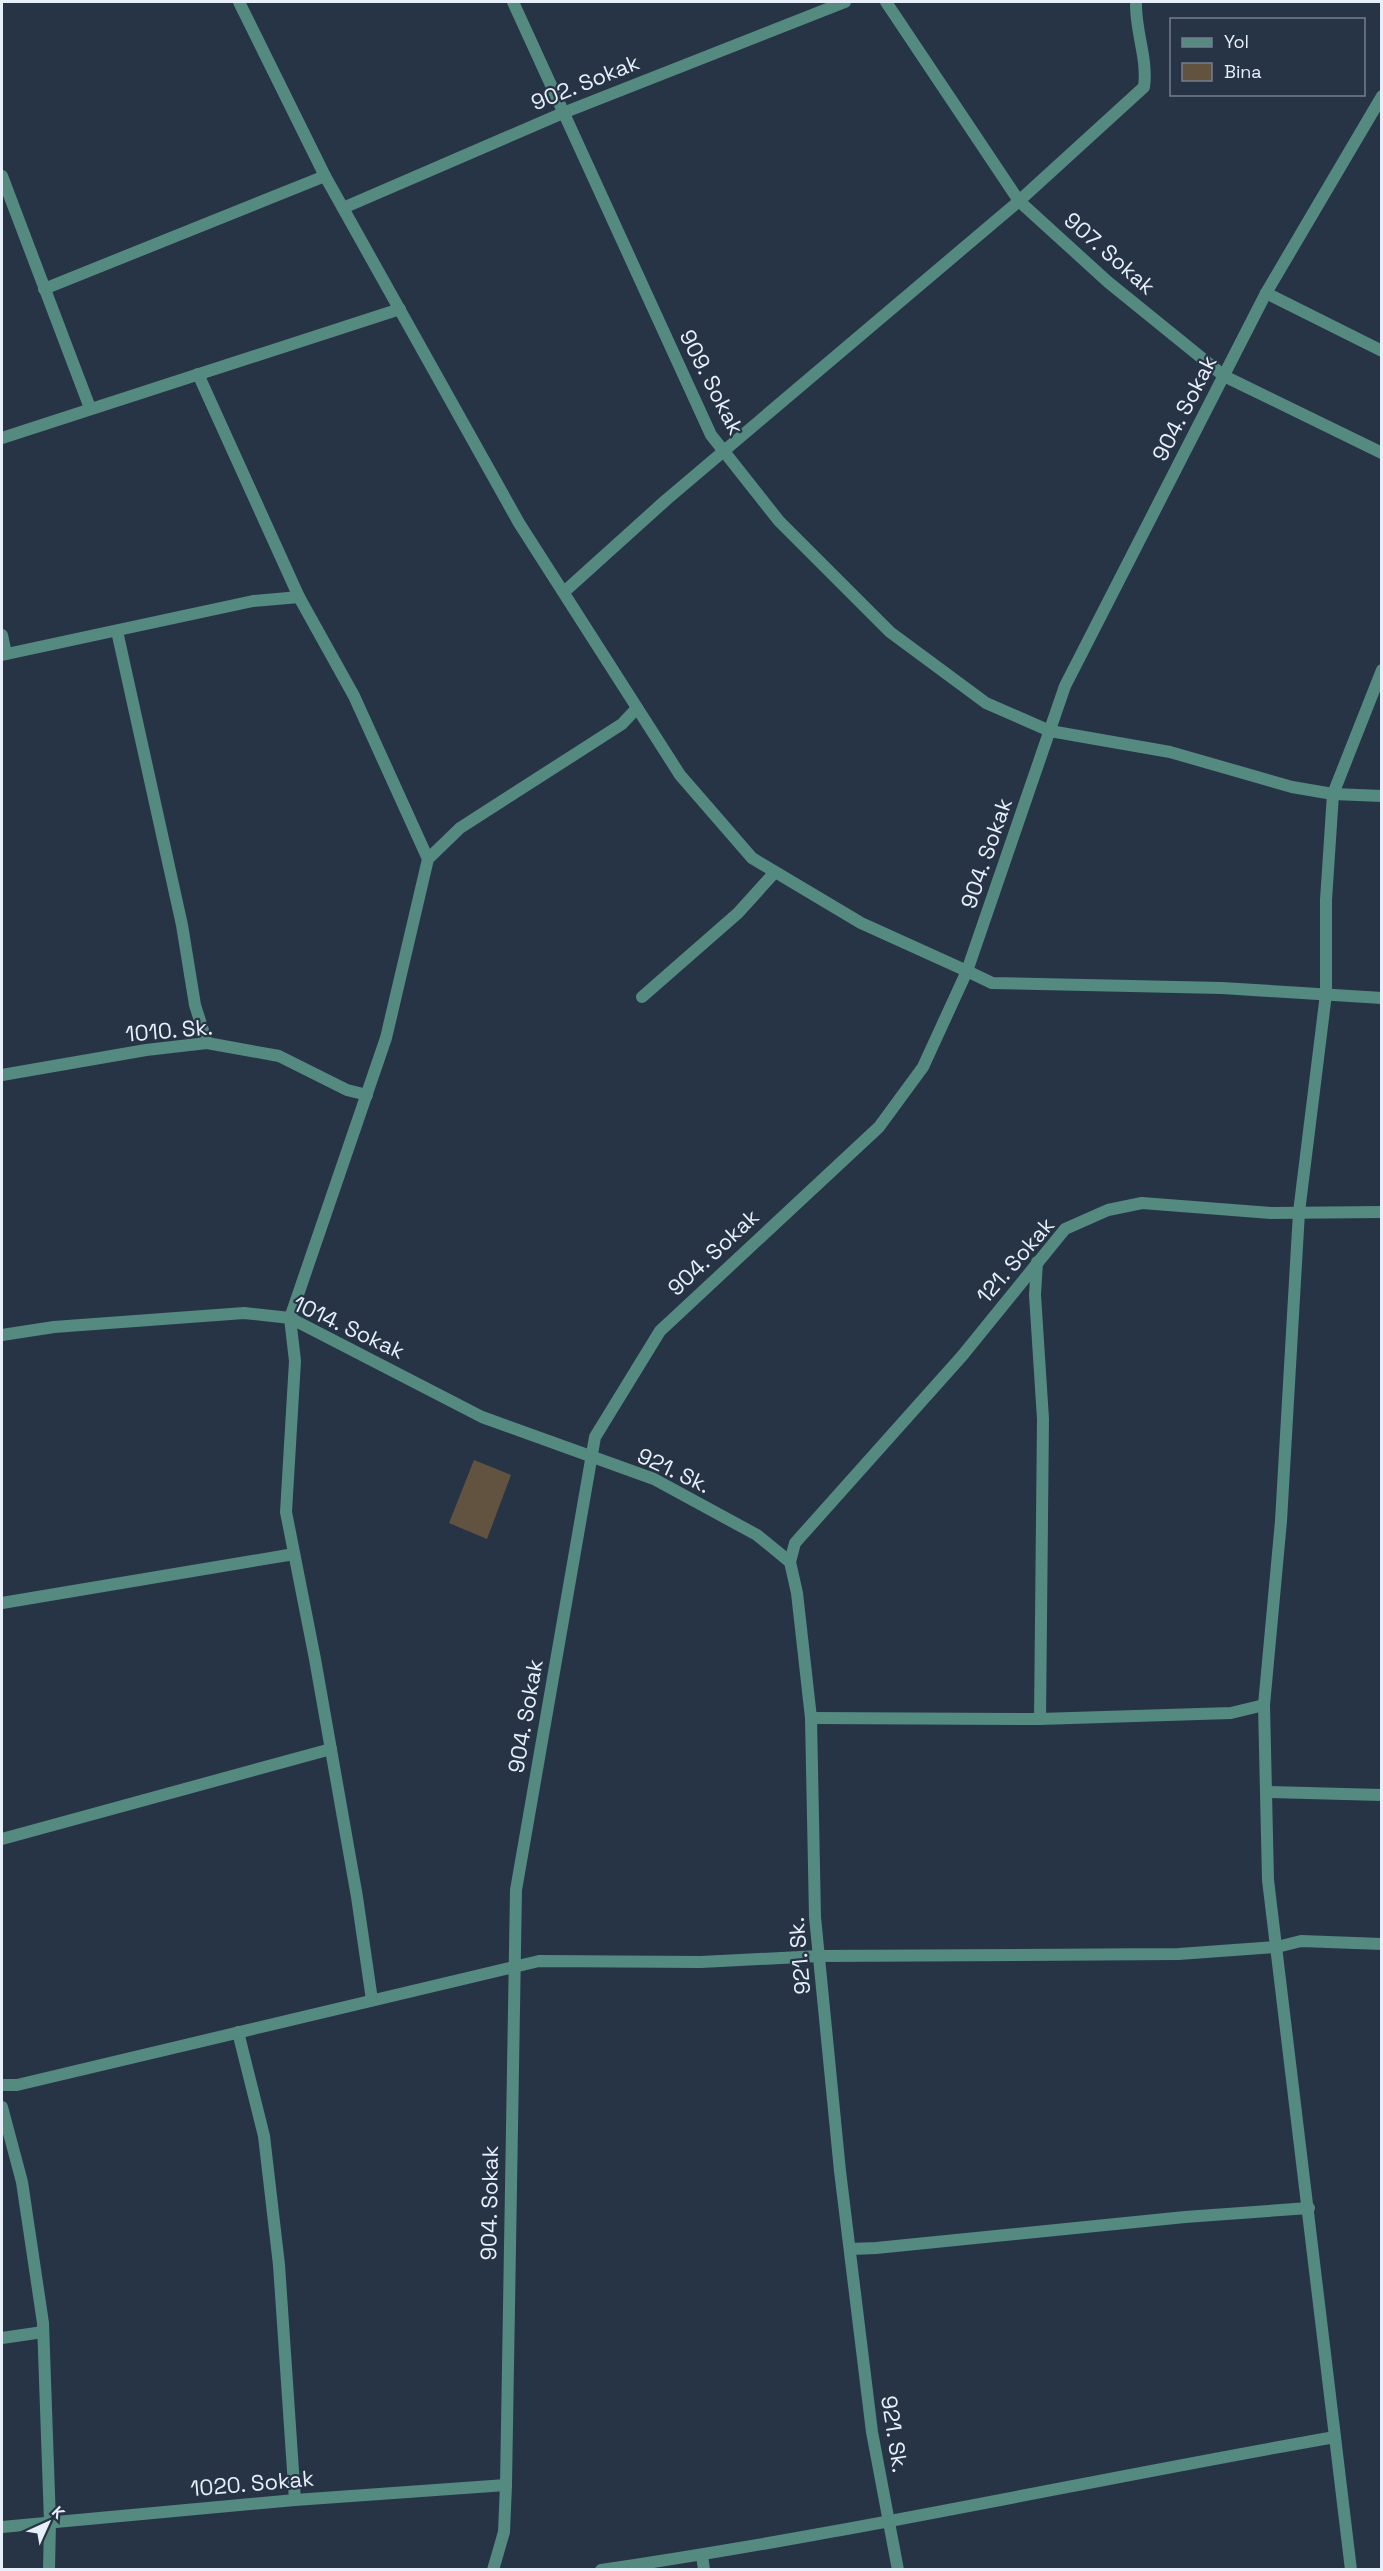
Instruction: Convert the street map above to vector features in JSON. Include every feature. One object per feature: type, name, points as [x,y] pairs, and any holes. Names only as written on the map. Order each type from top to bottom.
[{"type":"street","points":[[239,2],[325,176],[519,523],[680,775],[752,858],[861,923],[992,983],[1222,988],[1382,998]]},
{"type":"street","name":"909. Sokak","points":[[513,2],[711,435],[779,521],[890,632],[986,703],[1050,731],[1170,752],[1292,787],[1333,794],[1382,796]]},
{"type":"street","name":"902. Sokak","points":[[343,208],[562,113],[845,2]]},
{"type":"street","name":"907. Sokak","points":[[886,2],[1019,201],[1108,282],[1224,376],[1382,453]]},
{"type":"street","points":[[564,592],[724,451],[1019,201],[1144,87],[1146,69],[1135,22],[1136,2]]},
{"type":"street","name":"904. Sokak","points":[[493,2570],[504,2532],[506,2485],[516,1890],[595,1437],[660,1331],[879,1126],[924,1067],[968,971],[1065,686],[1266,293],[1382,96]]},
{"type":"street","points":[[2,176],[90,408]]},
{"type":"street","points":[[44,289],[325,176]]},
{"type":"street","points":[[1266,293],[1382,351]]},
{"type":"street","points":[[2,438],[400,309]]},
{"type":"street","points":[[198,374],[299,597],[354,696],[428,860]]},
{"type":"street","points":[[2,635],[4,655],[252,602],[299,597]]},
{"type":"street","points":[[117,631],[182,925],[195,1005],[207,1043]]},
{"type":"street","points":[[1351,2570],[1268,1880],[1264,1705],[1281,1521],[1299,1212],[1326,994],[1326,900],[1333,794],[1382,670]]},
{"type":"street","points":[[372,2000],[331,1749],[286,1512],[296,1361],[290,1318],[386,1038],[428,860],[459,828],[622,724],[637,708]]},
{"type":"street","points":[[642,997],[738,912],[775,872]]},
{"type":"street","name":"1010. Sk.","points":[[2,1075],[146,1050],[207,1043],[279,1056],[347,1090],[367,1095]]},
{"type":"street","name":"121. Sokak","points":[[790,1562],[795,1543],[962,1356],[1065,1229],[1108,1210],[1142,1203],[1299,1212],[1382,1212]]},
{"type":"street","points":[[1037,1262],[1035,1294],[1043,1419],[1040,1719]]},
{"type":"street","name":"1014. Sokak","points":[[2,1335],[54,1327],[244,1313],[290,1318],[482,1417],[591,1458]]},
{"type":"street","name":"921. Sk.","points":[[591,1458],[654,1479],[757,1535],[790,1562],[797,1593],[811,1718],[815,1917],[850,2248],[872,2432],[898,2570]]},
{"type":"street","points":[[2,1604],[294,1554]]},
{"type":"street","points":[[811,1718],[1040,1719],[1231,1713],[1264,1705]]},
{"type":"street","points":[[2,1839],[331,1749]]},
{"type":"street","points":[[1266,1792],[1382,1795]]},
{"type":"street","points":[[2,2085],[17,2085],[539,1961],[701,1962],[819,1956],[1179,1954],[1277,1947],[1301,1941],[1382,1944]]},
{"type":"street","points":[[238,2032],[264,2136],[279,2265],[295,2500]]},
{"type":"street","points":[[2,2107],[22,2182],[43,2332],[50,2522],[49,2570]]},
{"type":"street","points":[[850,2248],[876,2248],[1185,2217],[1309,2208]]},
{"type":"street","points":[[2,2338],[43,2332]]},
{"type":"street","points":[[601,2570],[702,2555],[889,2520],[922,2516],[1168,2466],[1335,2437]]},
{"type":"street","name":"1020. Sokak","points":[[2,2527],[295,2500],[506,2485]]},
{"type":"street","points":[[702,2555],[704,2570]]},
{"type":"building","points":[[474,1460],[511,1475],[487,1539],[449,1523]]}]
